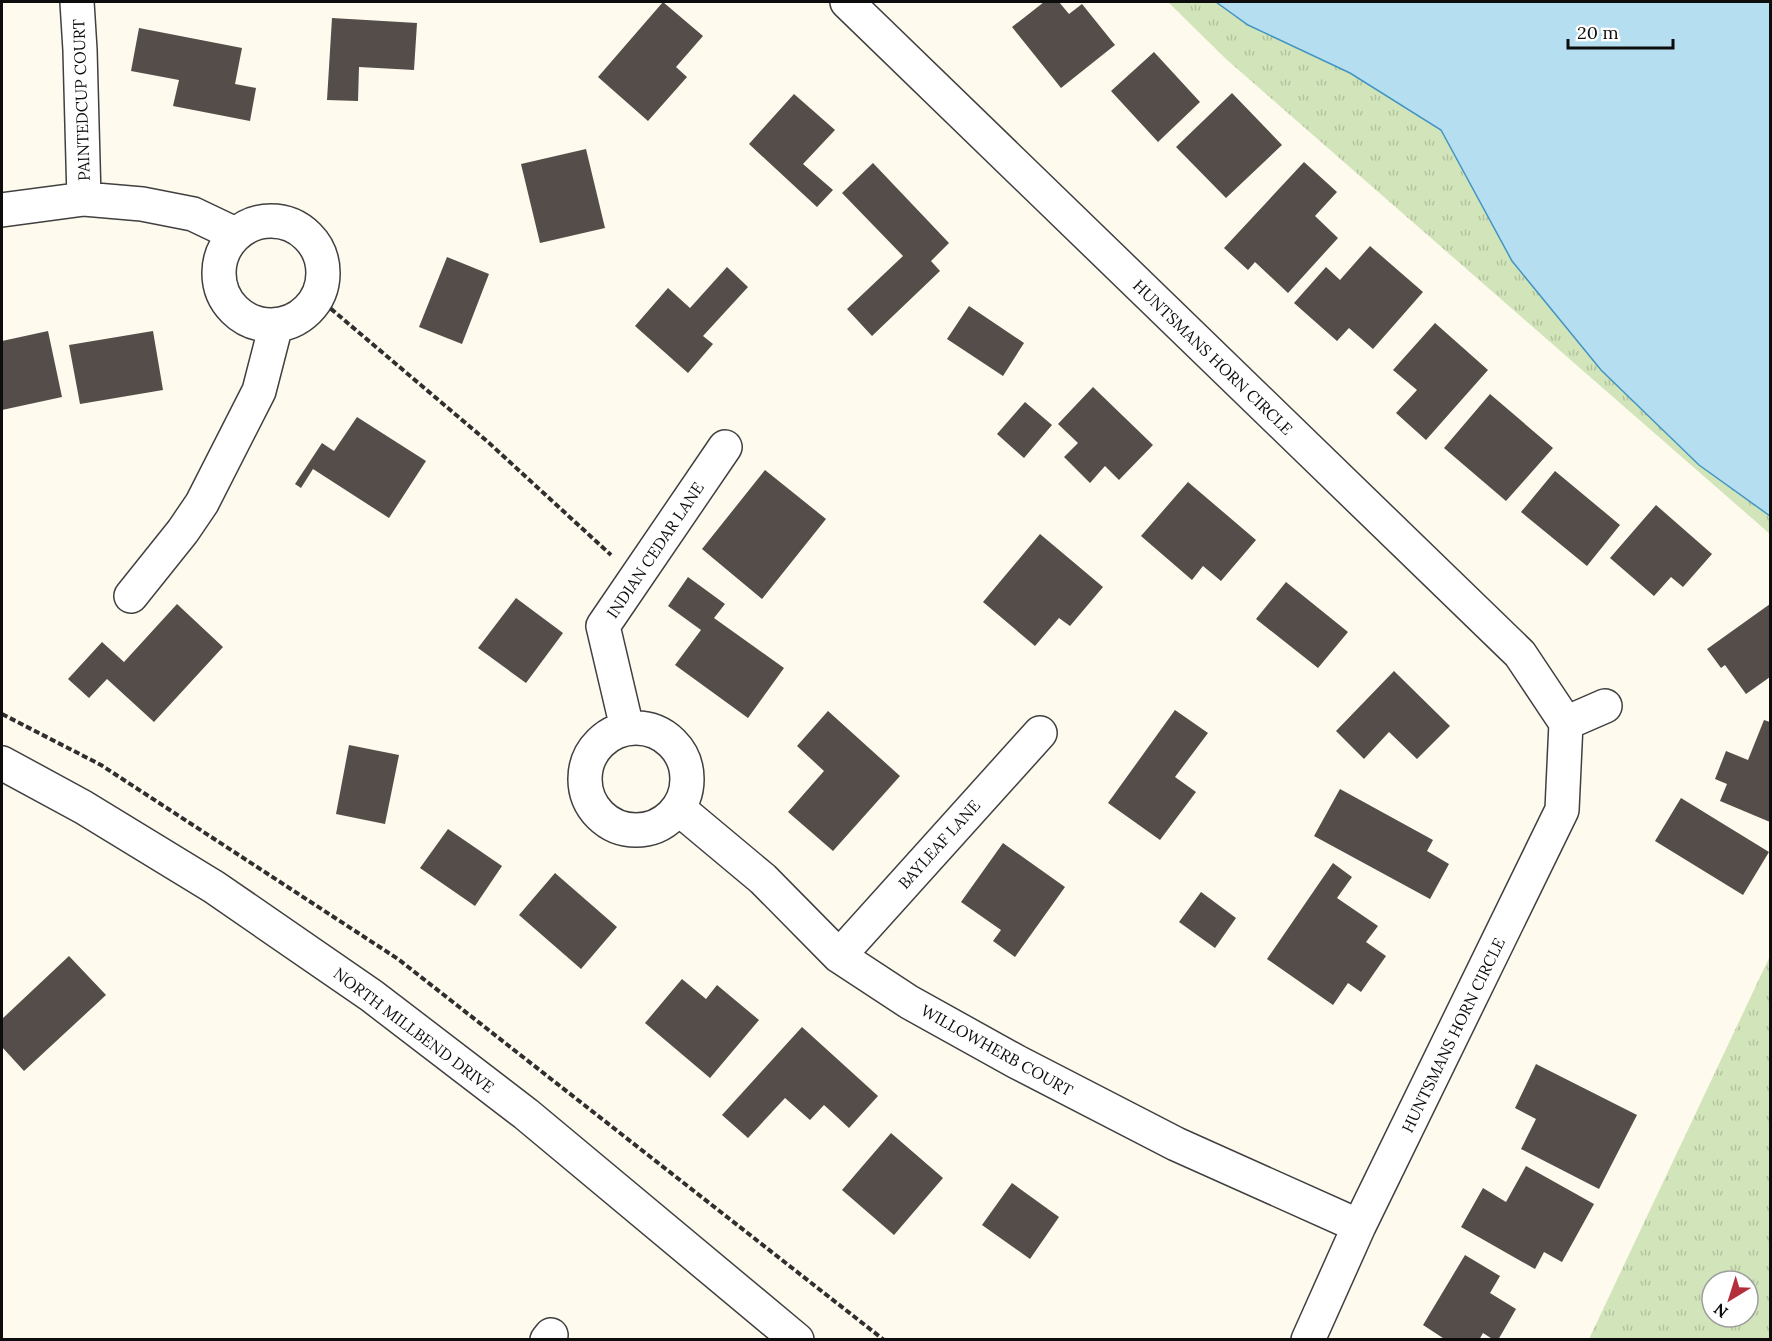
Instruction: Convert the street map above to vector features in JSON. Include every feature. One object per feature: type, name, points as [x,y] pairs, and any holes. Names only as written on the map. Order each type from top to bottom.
[{"type":"street","name":"PAINTEDCUP COURT","points":[[77,2],[84,199]]},
{"type":"street","name":"HUNTSMANS HORN CIRCLE","points":[[847,2],[1520,654],[1566,723],[1562,810],[1359,1226],[1308,1340]]},
{"type":"street","name":"PAINTEDCUP COURT","points":[[2,210],[84,199],[142,204],[193,214],[236,234]]},
{"type":"street","points":[[266,221],[287,224],[303,233],[312,242],[320,258],[322,270],[317,297],[306,311],[293,320],[276,325],[259,324],[243,317],[234,311],[220,286],[219,268],[225,248],[236,234],[249,226],[266,221]]},
{"type":"street","points":[[131,596],[183,531],[202,503],[259,391],[276,325]]},
{"type":"street","name":"INDIAN CEDAR LANE","points":[[627,728],[603,626],[725,447]]},
{"type":"street","points":[[1566,723],[1605,706]]},
{"type":"street","points":[[627,728],[655,731],[680,752],[686,768],[687,786],[678,808],[656,826],[639,830],[622,828],[609,823],[596,811],[584,784],[585,770],[591,753],[606,737],[627,728]]},
{"type":"street","name":"BAYLEAF LANE","points":[[839,956],[1040,733]]},
{"type":"street","name":"NORTH MILLBEND DRIVE","points":[[2,763],[83,807],[214,887],[372,996],[526,1114],[797,1340]]},
{"type":"street","name":"WILLOWHERB COURT","points":[[678,808],[763,879],[839,956],[909,1002],[1017,1062],[1176,1144],[1359,1226]]},
{"type":"path","points":[[317,297],[488,442],[635,578]]},
{"type":"green space","points":[[1168,2],[1770,2],[1770,534],[1226,59]]},
{"type":"green space","points":[[1770,956],[1770,1339],[1589,1339]]},
{"type":"water","points":[[1216,2],[1770,2],[1770,516],[1699,465],[1601,370],[1512,261],[1441,130],[1350,73],[1248,25]]},
{"type":"building","points":[[663,2],[703,36],[676,67],[687,77],[648,121],[598,77]]},
{"type":"building","points":[[1044,2],[1059,2],[1069,14],[1082,4],[1115,45],[1061,88],[1012,27]]},
{"type":"building","points":[[332,18],[417,23],[414,70],[359,67],[358,101],[327,100]]},
{"type":"building","points":[[139,28],[242,48],[235,84],[256,88],[250,121],[173,106],[179,80],[131,71]]},
{"type":"building","points":[[1154,52],[1200,102],[1158,142],[1111,91]]},
{"type":"building","points":[[1232,93],[1282,145],[1226,198],[1176,147]]},
{"type":"building","points":[[794,94],[835,130],[803,164],[833,190],[817,207],[749,144]]},
{"type":"building","points":[[586,149],[605,228],[540,243],[521,164]]},
{"type":"building","points":[[1304,162],[1337,192],[1315,216],[1338,238],[1288,293],[1255,262],[1248,270],[1224,248]]},
{"type":"building","points":[[873,163],[949,243],[931,261],[940,271],[872,336],[847,309],[903,256],[842,193]]},
{"type":"building","points":[[1370,246],[1423,292],[1373,349],[1349,328],[1337,341],[1294,303],[1326,267],[1340,280]]},
{"type":"building","points":[[447,257],[489,274],[462,344],[419,327]]},
{"type":"building","points":[[727,267],[748,287],[703,336],[713,344],[688,373],[635,326],[668,288],[690,308]]},
{"type":"building","points":[[969,306],[1024,343],[1003,376],[947,339]]},
{"type":"building","points":[[1435,323],[1488,370],[1426,440],[1396,413],[1417,390],[1393,370]]},
{"type":"building","points":[[48,331],[62,397],[2,410],[2,341]]},
{"type":"building","points":[[153,331],[163,390],[80,404],[69,345]]},
{"type":"building","points":[[1093,387],[1153,445],[1119,480],[1105,466],[1090,483],[1064,457],[1078,443],[1058,424]]},
{"type":"building","points":[[1490,394],[1553,448],[1506,501],[1444,448]]},
{"type":"building","points":[[1025,402],[1052,425],[1024,458],[997,434]]},
{"type":"building","points":[[357,417],[426,461],[389,518],[313,469],[301,488],[295,484],[322,443],[334,451]]},
{"type":"building","points":[[765,470],[826,519],[762,599],[702,549]]},
{"type":"building","points":[[1555,471],[1620,525],[1587,566],[1521,512]]},
{"type":"building","points":[[1188,482],[1256,540],[1221,581],[1203,566],[1192,580],[1141,536]]},
{"type":"building","points":[[1656,505],[1712,554],[1683,587],[1671,577],[1654,596],[1610,558]]},
{"type":"building","points":[[1040,534],[1103,587],[1070,626],[1059,618],[1035,646],[983,602]]},
{"type":"building","points":[[688,577],[725,604],[714,618],[784,668],[748,718],[675,665],[701,630],[668,606]]},
{"type":"building","points":[[1286,582],[1348,632],[1318,668],[1256,619]]},
{"type":"building","points":[[516,598],[563,633],[526,683],[478,648]]},
{"type":"building","points":[[177,604],[223,647],[154,722],[107,679],[89,698],[68,679],[102,642],[124,662]]},
{"type":"building","points":[[1770,604],[1770,677],[1746,694],[1725,665],[1721,668],[1707,649]]},
{"type":"building","points":[[1394,671],[1450,726],[1417,759],[1389,732],[1364,759],[1336,731]]},
{"type":"building","points":[[1175,710],[1208,733],[1175,777],[1196,792],[1160,840],[1108,803]]},
{"type":"building","points":[[828,711],[900,776],[833,851],[788,812],[824,771],[797,746]]},
{"type":"building","points":[[1764,720],[1770,722],[1770,822],[1720,801],[1727,784],[1715,779],[1726,751],[1748,760]]},
{"type":"building","points":[[349,745],[399,755],[385,824],[336,814]]},
{"type":"building","points":[[1340,789],[1433,840],[1427,851],[1449,864],[1430,899],[1314,836]]},
{"type":"building","points":[[1681,798],[1769,852],[1743,895],[1655,841]]},
{"type":"building","points":[[448,829],[502,866],[475,906],[420,868]]},
{"type":"building","points":[[1003,843],[1065,887],[1015,957],[993,941],[1001,930],[961,902]]},
{"type":"building","points":[[1333,863],[1352,877],[1337,898],[1378,926],[1366,942],[1386,956],[1361,992],[1348,983],[1333,1005],[1267,959]]},
{"type":"building","points":[[555,873],[617,927],[581,969],[519,915]]},
{"type":"building","points":[[1201,892],[1236,918],[1215,948],[1179,922]]},
{"type":"building","points":[[69,956],[106,995],[24,1071],[2,1047],[2,1019]]},
{"type":"building","points":[[682,979],[706,999],[717,985],[759,1020],[710,1078],[645,1023]]},
{"type":"building","points":[[802,1027],[878,1096],[849,1128],[824,1105],[810,1120],[785,1098],[748,1138],[722,1115]]},
{"type":"building","points":[[1536,1064],[1637,1115],[1599,1189],[1521,1149],[1536,1119],[1515,1108]]},
{"type":"building","points":[[891,1133],[943,1178],[894,1235],[842,1190]]},
{"type":"building","points":[[1526,1166],[1594,1204],[1562,1262],[1544,1252],[1535,1269],[1461,1227],[1483,1188],[1506,1202]]},
{"type":"building","points":[[1012,1183],[1059,1217],[1030,1259],[982,1225]]},
{"type":"building","points":[[1465,1255],[1500,1276],[1490,1293],[1516,1309],[1498,1340],[1483,1333],[1479,1340],[1446,1340],[1423,1325]]}]
